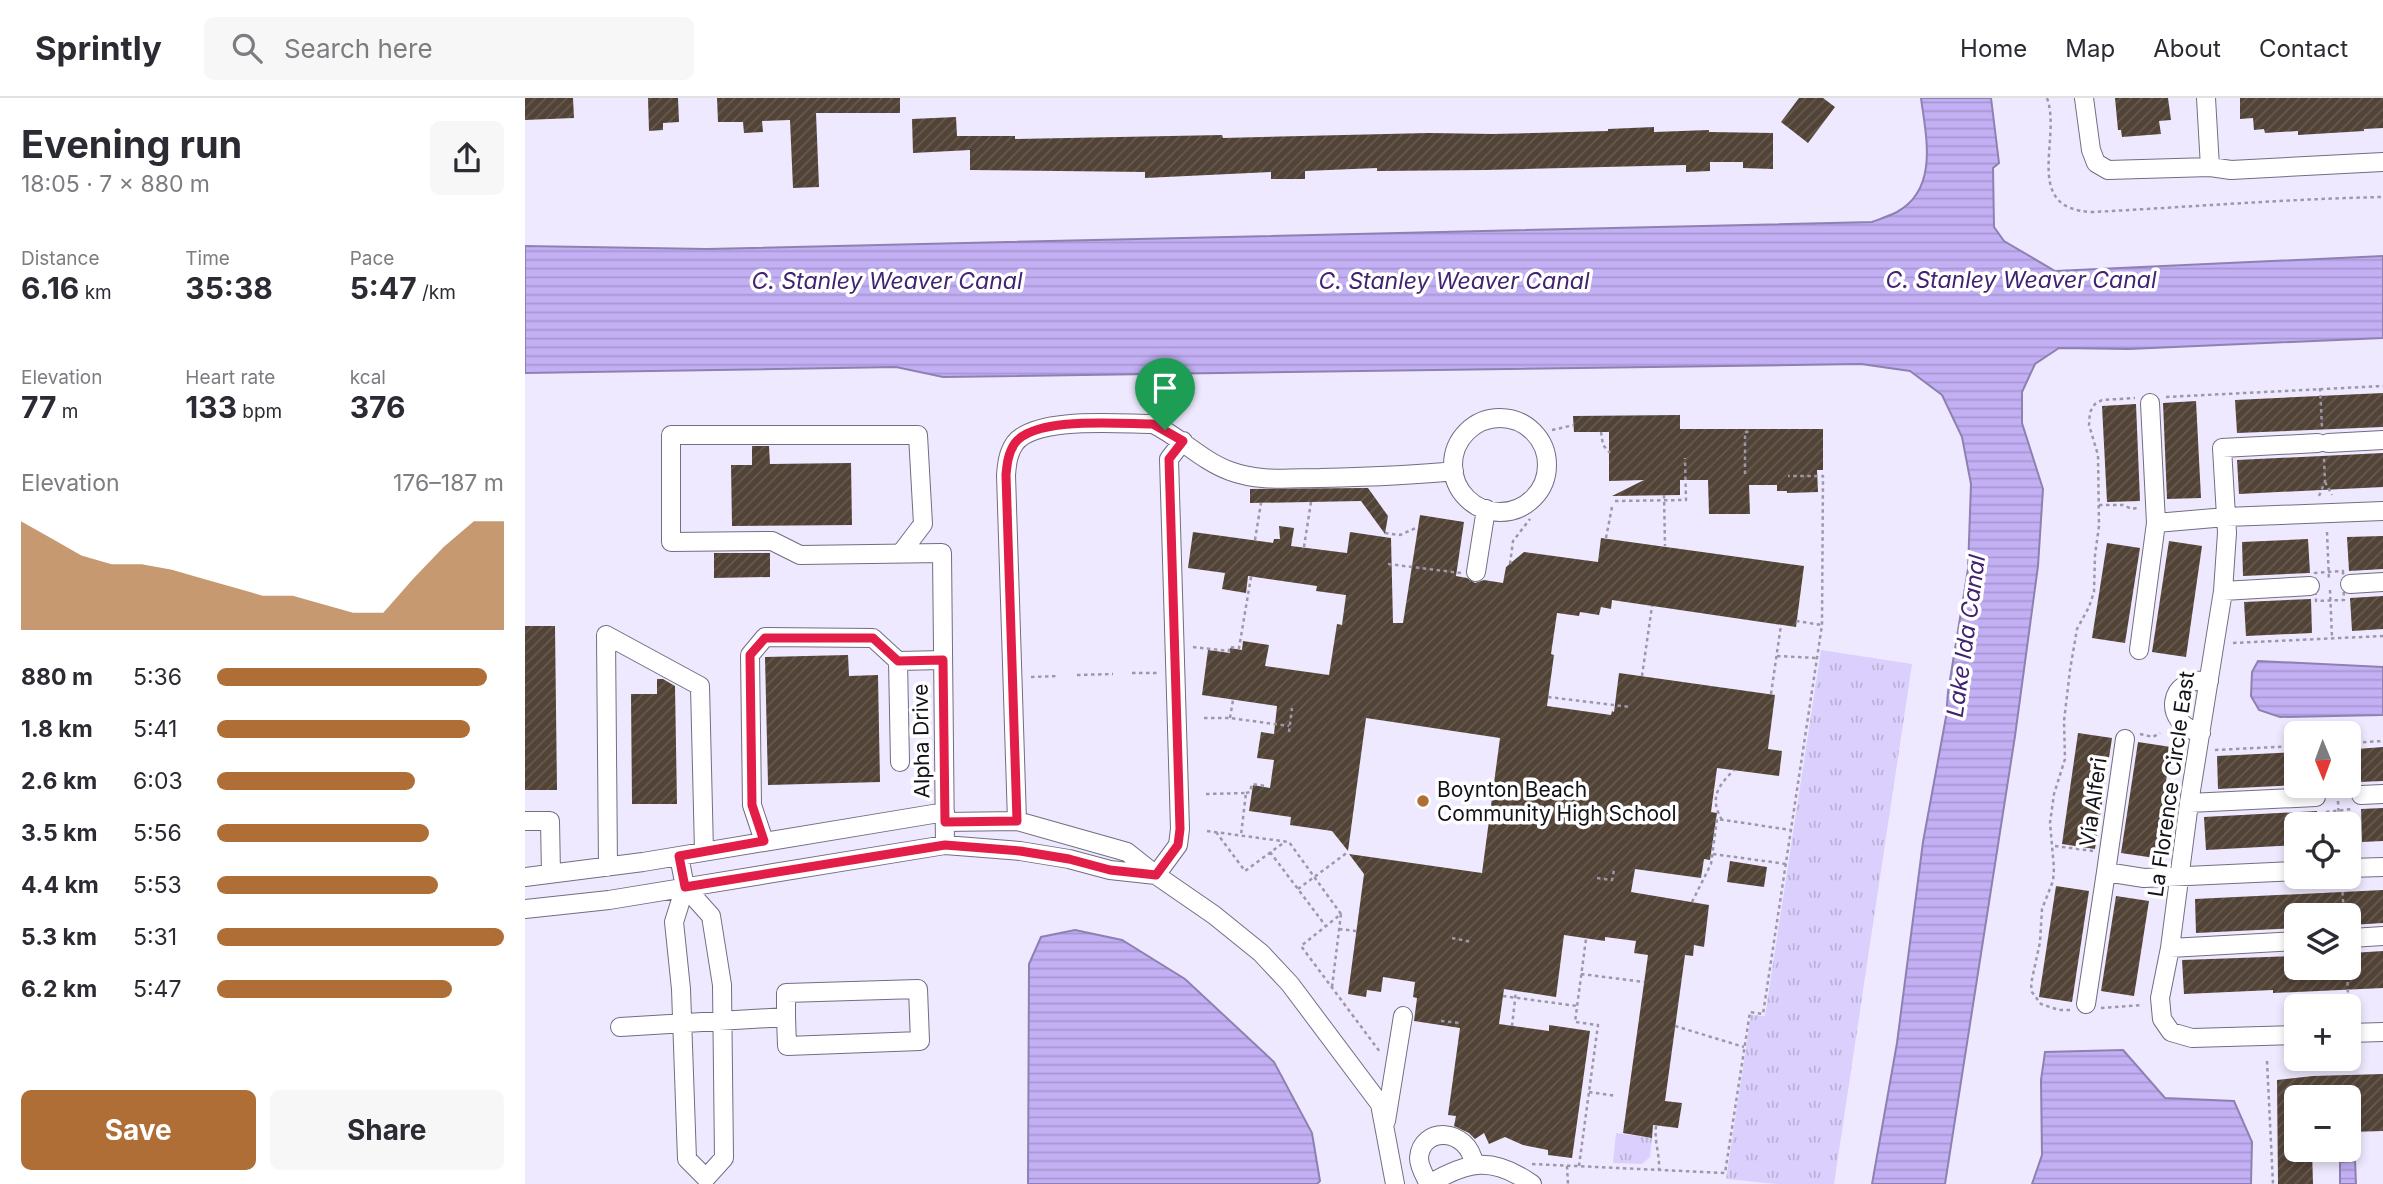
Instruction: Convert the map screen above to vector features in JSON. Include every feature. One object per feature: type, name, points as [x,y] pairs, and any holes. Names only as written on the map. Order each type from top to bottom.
[{"type":"street","points":[[2084,98],[2091,149],[2096,163],[2108,170],[2210,167],[2231,170],[2383,162]]},
{"type":"street","points":[[2206,98],[2210,167]]},
{"type":"street","points":[[2139,650],[2156,523],[2150,399]]},
{"type":"street","points":[[1494,418],[1515,420],[1533,431],[1545,448],[1547,469],[1541,489],[1517,509],[1496,512],[1486,509],[1476,505],[1461,491],[1454,471],[1456,450],[1467,432],[1484,421],[1494,418]]},
{"type":"street","points":[[1017,821],[1006,475],[1010,453],[1016,442],[1026,433],[1061,425],[1153,424],[1227,470],[1258,479],[1378,477],[1454,471]]},
{"type":"street","points":[[918,435],[923,524],[901,553],[800,555],[772,541],[671,542],[671,436],[918,435]]},
{"type":"street","name":"La Florence Circle East","points":[[2284,1035],[2192,1038],[2171,1032],[2162,1020],[2160,998],[2170,948],[2189,803],[2223,591],[2226,517],[2222,448],[2383,440]]},
{"type":"street","points":[[1156,875],[1178,845],[1180,829],[1169,459],[1183,441]]},
{"type":"street","points":[[1476,572],[1486,509]]},
{"type":"street","points":[[2156,523],[2383,510]]},
{"type":"street","name":"Alpha Drive","points":[[901,553],[942,553],[945,845]]},
{"type":"street","points":[[2350,584],[2383,582]]},
{"type":"street","points":[[2223,591],[2310,586]]},
{"type":"street","points":[[608,867],[606,635],[700,686],[703,851]]},
{"type":"street","points":[[764,841],[752,805],[750,655],[765,638],[873,638],[898,661],[943,660]]},
{"type":"street","points":[[898,661],[900,762]]},
{"type":"street","points":[[2201,733],[2189,729],[2177,718],[2174,702],[2179,689],[2186,683],[2209,681]]},
{"type":"street","name":"Via Alferi","points":[[2084,1007],[2129,740]]},
{"type":"street","points":[[2361,795],[2383,794]]},
{"type":"street","points":[[2189,803],[2295,798]]},
{"type":"street","points":[[525,877],[945,817],[1017,821],[1127,852],[1261,953],[1290,984],[1380,1104],[1394,1178]]},
{"type":"street","points":[[525,821],[550,821],[551,874]]},
{"type":"street","points":[[525,909],[609,900],[945,845],[1020,851],[1069,859],[1110,870],[1156,875]]},
{"type":"street","points":[[679,856],[685,887],[674,922],[682,1023],[687,1159],[706,1181],[724,1158],[722,985],[711,916],[685,887]]},
{"type":"street","points":[[2361,873],[2383,867]]},
{"type":"street","name":"Via Alferi","points":[[2106,872],[2144,878],[2284,872]]},
{"type":"street","points":[[2361,937],[2383,936]]},
{"type":"street","points":[[2170,948],[2284,942]]},
{"type":"street","points":[[918,989],[920,1041],[787,1046],[786,1017],[786,993],[918,989]]},
{"type":"street","points":[[1385,1128],[1403,1016]]},
{"type":"street","points":[[620,1027],[786,1017]]},
{"type":"street","points":[[2361,1033],[2383,1032]]},
{"type":"street","points":[[1474,1164],[1473,1155],[1464,1141],[1456,1136],[1436,1136],[1422,1150],[1419,1159],[1429,1184],[1451,1171],[1474,1164],[1487,1164],[1525,1177]]},
{"type":"path","points":[[2047,98],[2051,122],[2047,158],[2052,187],[2055,197],[2069,209],[2093,212],[2244,202],[2281,203],[2320,198],[2383,197]]},
{"type":"path","points":[[2150,1004],[2059,1010],[2036,1000],[2031,984],[2040,942],[2042,909],[2053,881],[2051,807],[2065,759],[2064,721],[2070,670],[2077,629],[2094,592],[2099,505],[2098,455],[2088,425],[2089,412],[2102,400],[2383,386]]},
{"type":"path","points":[[1552,430],[1574,425]]},
{"type":"path","points":[[1601,432],[1603,445],[1610,453]]},
{"type":"path","points":[[1745,474],[1745,432],[1752,432]]},
{"type":"path","points":[[1737,446],[1745,446]]},
{"type":"path","points":[[1745,454],[1752,453]]},
{"type":"path","points":[[1615,501],[1686,500],[1685,458]]},
{"type":"path","points":[[1737,468],[1745,467]]},
{"type":"path","points":[[1525,1177],[1567,1165],[1725,1173],[1750,1012],[1763,1014],[1822,625],[1823,476],[1788,476]]},
{"type":"path","points":[[2325,482],[2333,496]]},
{"type":"path","points":[[1642,495],[1642,501]]},
{"type":"path","points":[[1664,495],[1665,547]]},
{"type":"path","points":[[1621,496],[1621,501]]},
{"type":"path","points":[[1304,547],[1311,502]]},
{"type":"path","points":[[1255,540],[1261,503]]},
{"type":"path","points":[[2099,505],[2123,505],[2132,509],[2142,505]]},
{"type":"path","points":[[1606,538],[1612,507]]},
{"type":"path","points":[[1510,564],[1513,541],[1530,519]]},
{"type":"path","points":[[1385,533],[1400,535],[1418,527]]},
{"type":"path","points":[[2327,532],[2329,581]]},
{"type":"path","points":[[1388,564],[1475,575],[1476,572]]},
{"type":"path","points":[[2343,571],[2344,600],[2316,601],[2315,573],[2329,572],[2343,571]]},
{"type":"path","points":[[1187,646],[1229,651],[1229,646],[1239,648],[1251,577]]},
{"type":"path","points":[[2330,590],[2332,638]]},
{"type":"path","points":[[1642,676],[1652,606]]},
{"type":"path","points":[[1796,621],[1822,625]]},
{"type":"path","points":[[1771,694],[1781,625]]},
{"type":"path","points":[[2227,644],[2383,636]]},
{"type":"path","points":[[1777,656],[1817,658]]},
{"type":"path","points":[[1132,673],[1167,673]]},
{"type":"path","points":[[1077,675],[1113,674]]},
{"type":"path","points":[[1023,677],[1059,676]]},
{"type":"path","points":[[1548,697],[1630,707]]},
{"type":"path","points":[[1230,718],[1233,700]]},
{"type":"path","points":[[1289,732],[1292,708]]},
{"type":"path","points":[[1204,718],[1230,718],[1289,726]]},
{"type":"path","points":[[2129,740],[2139,734],[2153,737],[2160,733]]},
{"type":"path","points":[[2361,742],[2383,741]]},
{"type":"path","points":[[2211,750],[2284,747]]},
{"type":"path","points":[[1722,820],[1715,808],[1718,785],[1734,770]]},
{"type":"path","points":[[1206,794],[1246,793],[1250,792],[1252,784],[1266,786]]},
{"type":"path","points":[[1241,835],[1246,793]]},
{"type":"path","points":[[2338,801],[2338,812]]},
{"type":"path","points":[[1692,902],[1711,864],[1717,819],[1791,830]]},
{"type":"path","points":[[1207,831],[1289,842],[1341,915],[1332,987]]},
{"type":"path","points":[[1216,832],[1245,871],[1286,841]]},
{"type":"path","points":[[2053,846],[2100,852]]},
{"type":"path","points":[[1270,852],[1326,926]]},
{"type":"path","points":[[1298,889],[1348,852]]},
{"type":"path","points":[[1713,854],[1786,864]]},
{"type":"path","points":[[1598,878],[1612,880],[1613,870]]},
{"type":"path","points":[[1341,915],[1301,946],[1381,1053]]},
{"type":"path","points":[[1339,929],[1356,931]]},
{"type":"path","points":[[1452,938],[1472,942]]},
{"type":"path","points":[[1579,1166],[1598,1025],[1575,1023],[1586,939]]},
{"type":"path","points":[[1581,974],[1644,982]]},
{"type":"path","points":[[1512,1026],[1516,991]]},
{"type":"path","points":[[1503,996],[1577,1006]]},
{"type":"path","points":[[1441,1021],[1461,1023]]},
{"type":"path","points":[[1675,1026],[1744,1047]]},
{"type":"path","points":[[2267,1061],[2273,1184]]},
{"type":"path","points":[[1584,1070],[1592,1070]]},
{"type":"path","points":[[1589,1092],[1616,1096]]},
{"type":"path","points":[[1656,1126],[1659,1170]]},
{"type":"path","points":[[1567,1165],[1567,1184]]},
{"type":"green space","points":[[1821,650],[1912,664],[1834,1184],[1777,1184],[1726,1179],[1751,1015],[1765,1016]]},
{"type":"green space","points":[[1616,1133],[1652,1138],[1650,1157],[1642,1164],[1613,1163]]},
{"type":"water","points":[[1921,98],[1991,98],[1999,163],[1993,168],[1994,227],[2004,241],[2055,271],[2383,256],[2383,338],[2129,349],[2059,348],[2035,364],[2022,392],[2022,423],[2043,489],[2038,566],[2015,736],[1945,1184],[1872,1184],[1897,1043],[1923,842],[1946,717],[1968,569],[1971,484],[1962,437],[1942,395],[1910,371],[1861,364],[943,377],[896,367],[525,373],[525,246],[707,249],[1872,222],[1897,212],[1910,202],[1919,190],[1927,161]]},
{"type":"water","points":[[2258,661],[2383,667],[2383,715],[2280,717],[2259,710],[2251,696],[2252,672]]},
{"type":"water","points":[[1075,930],[1122,940],[1185,979],[1274,1062],[1312,1133],[1320,1181],[1317,1184],[1028,1184],[1029,964],[1041,937]]},
{"type":"water","points":[[2123,1050],[2165,1098],[2234,1101],[2252,1142],[2251,1184],[2032,1184],[2042,1155],[2041,1080],[2045,1052]]},
{"type":"water","points":[[2340,1162],[2355,1162],[2356,1184],[2340,1184]]},
{"type":"building","points":[[525,98],[573,98],[574,118],[525,120]]},
{"type":"building","points":[[648,98],[678,98],[679,122],[663,123],[663,130],[649,131]]},
{"type":"building","points":[[717,98],[900,98],[900,113],[816,113],[819,187],[793,188],[790,120],[762,121],[763,132],[744,133],[743,122],[718,122]]},
{"type":"building","points":[[1799,98],[1823,98],[1835,107],[1808,143],[1781,122]]},
{"type":"building","points":[[2115,98],[2168,98],[2171,120],[2159,121],[2161,134],[2122,137],[2121,130],[2118,130]]},
{"type":"building","points":[[2240,98],[2383,98],[2383,128],[2298,135],[2298,131],[2265,133],[2264,129],[2254,130],[2253,118],[2240,119]]},
{"type":"building","points":[[956,117],[957,136],[1015,136],[1015,139],[1493,134],[1654,127],[1654,132],[1709,130],[1773,133],[1773,169],[1743,168],[1743,162],[1710,162],[1710,171],[1686,172],[1686,165],[1486,170],[1377,171],[1377,168],[1305,171],[1305,179],[1271,179],[1271,172],[1145,178],[1145,172],[970,170],[970,150],[913,153],[912,119]]},
{"type":"building","points":[[2383,393],[2383,427],[2237,433],[2235,400]]},
{"type":"building","points":[[2196,401],[2201,498],[2167,499],[2163,403]]},
{"type":"building","points":[[2136,404],[2140,501],[2107,502],[2102,406]]},
{"type":"building","points":[[1680,415],[1680,429],[1823,429],[1823,470],[1817,470],[1818,492],[1787,493],[1777,491],[1777,485],[1749,485],[1750,514],[1709,514],[1708,480],[1680,480],[1680,495],[1612,496],[1644,480],[1609,481],[1609,432],[1574,432],[1573,416]]},
{"type":"building","points":[[752,446],[769,446],[770,464],[851,463],[852,525],[732,526],[731,465],[752,465]]},
{"type":"building","points":[[2383,453],[2383,487],[2239,494],[2237,460]]},
{"type":"building","points":[[1368,488],[1388,516],[1385,534],[1361,501],[1250,503],[1250,489]]},
{"type":"building","points":[[1420,515],[1464,522],[1456,576],[1475,583],[1484,580],[1503,583],[1506,567],[1524,552],[1598,562],[1601,538],[1804,566],[1796,627],[1612,600],[1611,609],[1601,607],[1599,615],[1557,613],[1547,706],[1611,715],[1612,711],[1614,712],[1619,673],[1775,695],[1768,749],[1782,751],[1779,776],[1717,768],[1711,812],[1717,813],[1710,860],[1704,859],[1701,878],[1635,869],[1631,892],[1709,905],[1704,947],[1694,945],[1693,956],[1685,955],[1665,1101],[1682,1103],[1678,1128],[1653,1125],[1652,1138],[1623,1133],[1648,955],[1634,953],[1636,941],[1605,937],[1605,941],[1564,935],[1556,997],[1504,989],[1499,1024],[1549,1031],[1549,1025],[1590,1031],[1572,1158],[1548,1155],[1548,1150],[1523,1145],[1505,1137],[1489,1144],[1484,1133],[1475,1139],[1454,1126],[1456,1116],[1448,1115],[1460,1028],[1414,1021],[1417,998],[1413,997],[1415,982],[1383,977],[1381,992],[1367,990],[1366,997],[1348,994],[1364,874],[1349,854],[1482,873],[1500,738],[1366,718],[1348,851],[1332,831],[1290,825],[1291,817],[1249,811],[1253,785],[1270,788],[1274,760],[1257,758],[1261,732],[1274,734],[1277,706],[1202,695],[1208,650],[1230,653],[1230,648],[1242,650],[1243,641],[1269,645],[1265,666],[1329,675],[1337,624],[1342,625],[1346,595],[1316,591],[1317,586],[1248,576],[1246,593],[1222,589],[1225,573],[1188,568],[1193,532],[1273,543],[1274,539],[1280,539],[1279,526],[1294,528],[1291,546],[1347,553],[1350,532],[1391,538],[1393,623],[1403,623]]},
{"type":"building","points":[[2383,536],[2383,569],[2349,571],[2347,537]]},
{"type":"building","points":[[2308,539],[2310,573],[2243,576],[2242,542]]},
{"type":"building","points":[[2169,541],[2202,546],[2186,657],[2152,652]]},
{"type":"building","points":[[2107,543],[2140,548],[2125,643],[2092,638]]},
{"type":"building","points":[[714,553],[770,553],[770,577],[714,578]]},
{"type":"building","points":[[2383,596],[2383,629],[2352,631],[2350,598]]},
{"type":"building","points":[[2311,599],[2312,633],[2246,636],[2244,602]]},
{"type":"building","points":[[525,626],[555,626],[557,790],[525,790]]},
{"type":"building","points":[[848,655],[849,676],[878,675],[880,782],[768,785],[765,657]]},
{"type":"building","points":[[657,679],[663,679],[675,686],[677,804],[632,804],[631,694],[657,694]]},
{"type":"building","points":[[2078,733],[2112,738],[2095,849],[2062,844]]},
{"type":"building","points":[[2138,742],[2171,747],[2155,858],[2121,853]]},
{"type":"building","points":[[2383,747],[2383,781],[2361,782],[2361,749]]},
{"type":"building","points":[[2284,753],[2284,786],[2218,789],[2217,756]]},
{"type":"building","points":[[2383,808],[2383,841],[2362,842],[2361,809]]},
{"type":"building","points":[[2284,813],[2284,846],[2206,850],[2204,817]]},
{"type":"building","points":[[1730,861],[1767,867],[1764,887],[1727,882]]},
{"type":"building","points":[[2056,886],[2089,891],[2072,1002],[2039,997]]},
{"type":"building","points":[[2383,890],[2383,923],[2361,924],[2361,903],[2284,903],[2284,929],[2196,933],[2195,899]]},
{"type":"building","points":[[2116,896],[2149,901],[2134,996],[2101,991]]},
{"type":"building","points":[[2383,951],[2383,988],[2184,994],[2182,960],[2284,956],[2284,980],[2361,980],[2361,952]]},
{"type":"building","points":[[2383,1074],[2383,1131],[2361,1132],[2361,1085],[2284,1085],[2284,1162],[2312,1162],[2313,1184],[2278,1184],[2277,1080]]},
{"type":"place","name":"Boynton Beach Community High School","points":[[1423,801]]},
{"type":"route","points":[[1153,424],[1165,430],[1183,441],[1169,459],[1180,829],[1178,845],[1156,875],[1110,870],[1069,859],[1020,851],[945,845],[685,887],[679,856],[764,841],[752,805],[750,655],[765,638],[873,638],[898,661],[943,660],[945,822],[1017,821],[1006,475],[1010,453],[1016,442],[1026,433],[1040,428],[1061,425],[1153,424]]},
{"type":"water label","name":"C. Stanley Weaver Canal","points":[[2021,280]]},
{"type":"water label","name":"C. Stanley Weaver Canal","points":[[887,281]]},
{"type":"water label","name":"C. Stanley Weaver Canal","points":[[1454,281]]},
{"type":"water label","name":"Lake Ida Canal","points":[[1966,636]]}]
